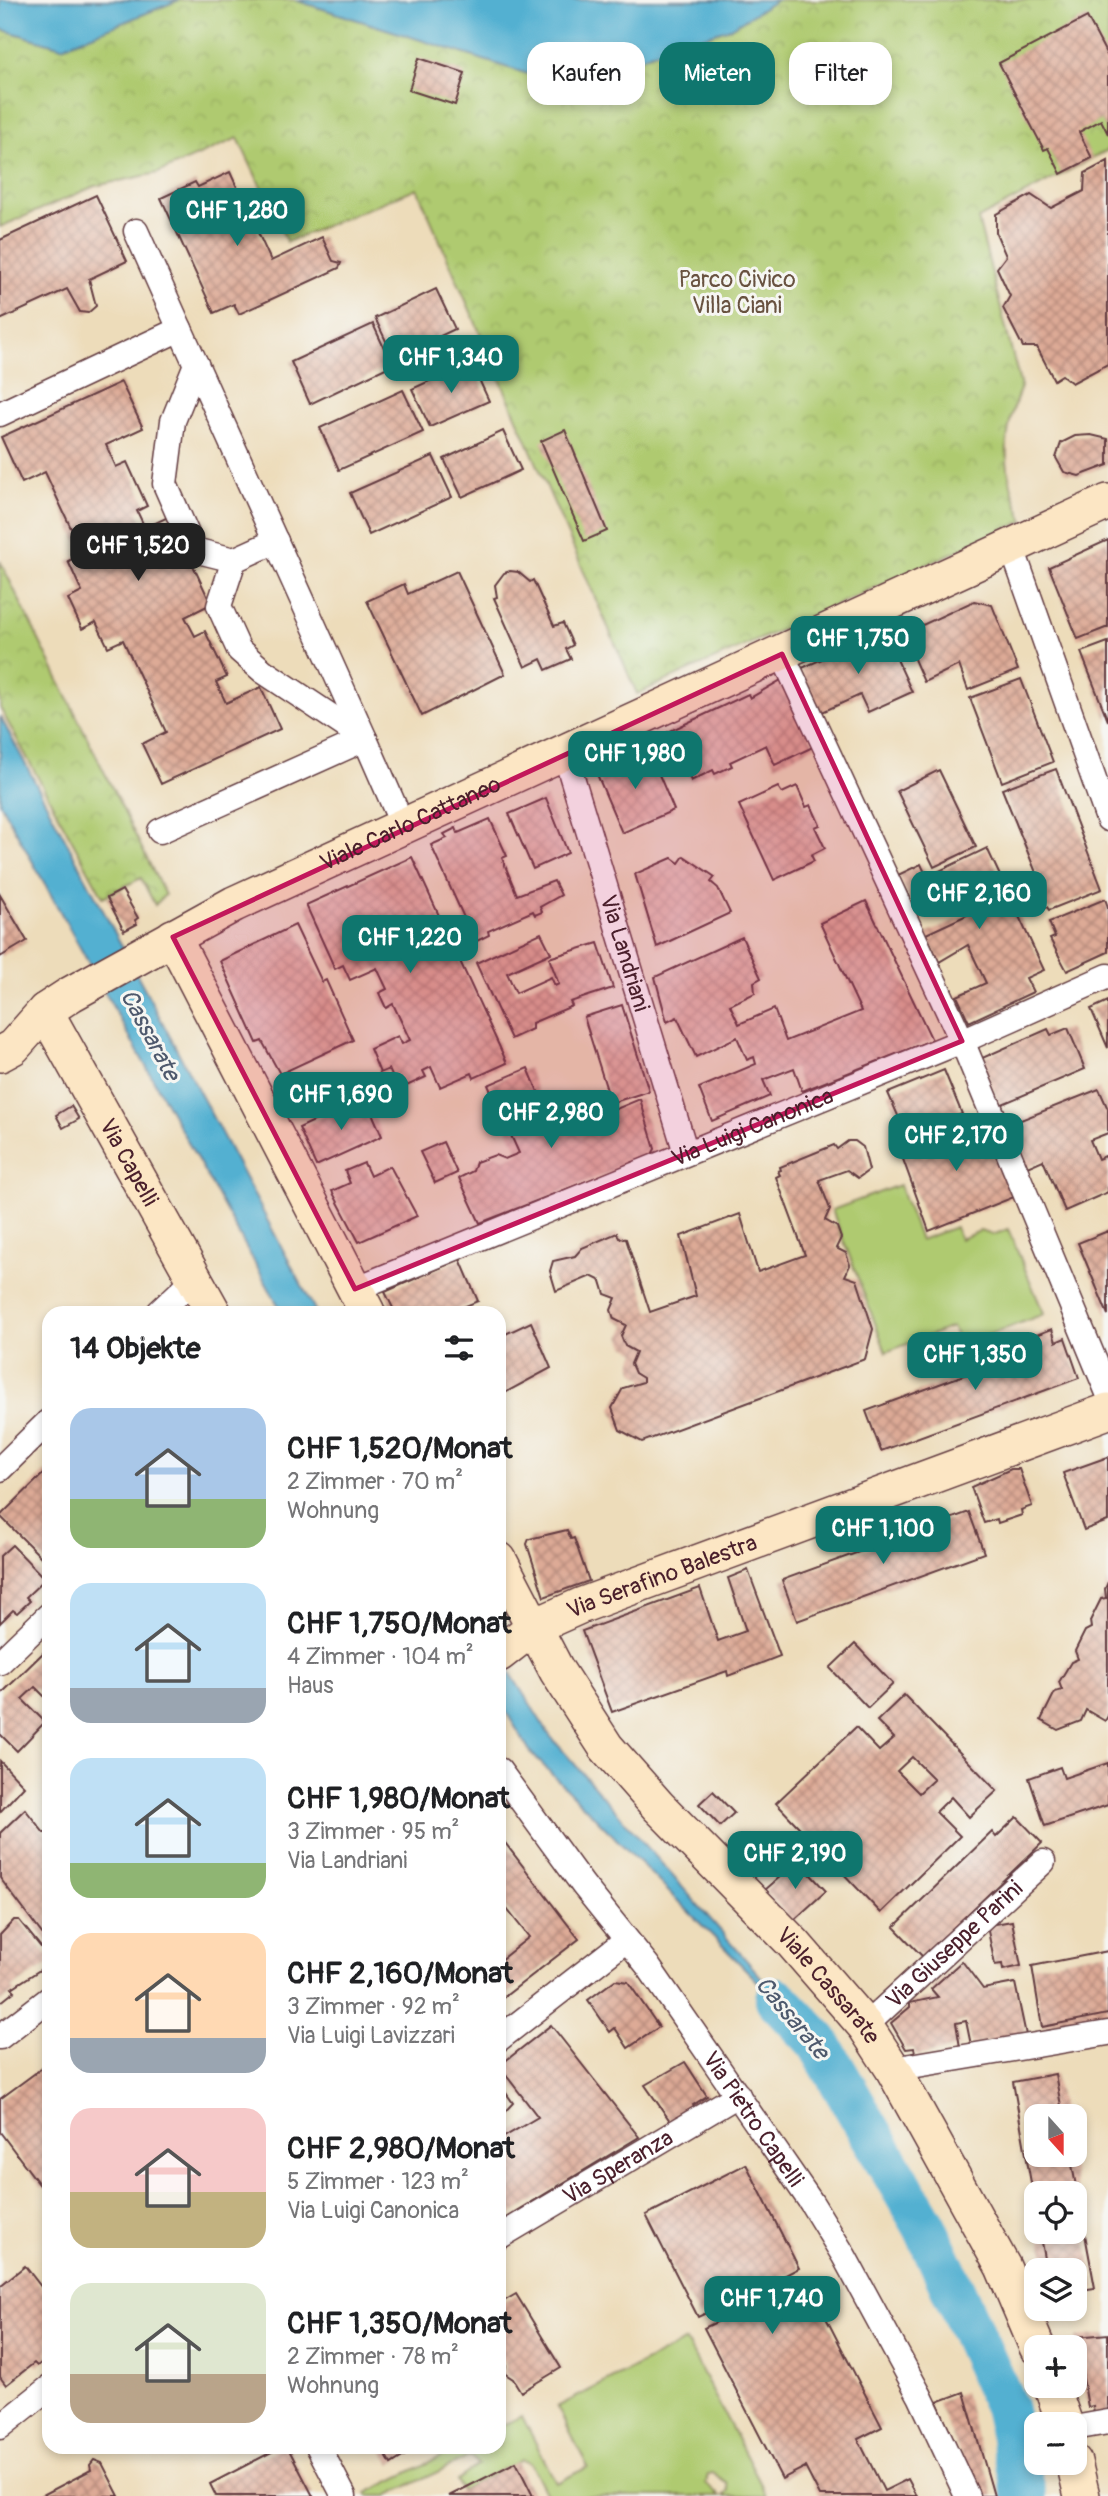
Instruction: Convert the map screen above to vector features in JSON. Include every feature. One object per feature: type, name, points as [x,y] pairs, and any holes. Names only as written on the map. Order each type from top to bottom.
[{"type":"main road","name":"Viale Carlo Cattaneo","points":[[45,1011],[86,985],[234,904],[1108,502]]},
{"type":"main road","points":[[173,937],[361,1301]]},
{"type":"main road","points":[[0,1024],[45,1011]]},
{"type":"main road","points":[[0,1054],[13,1047],[45,1011]]},
{"type":"main road","name":"Via Capelli","points":[[45,1011],[210,1306]]},
{"type":"main road","name":"Via Serafino Balestra","points":[[516,1640],[580,1606],[1108,1411]]},
{"type":"main road","name":"Viale Cassarate","points":[[506,1593],[516,1640],[569,1692],[618,1763],[793,1943],[865,2026],[893,2069],[1003,2267],[1032,2335]]},
{"type":"main road","points":[[1077,2475],[1082,2496]]},
{"type":"street","points":[[136,231],[403,825]]},
{"type":"street","points":[[0,414],[180,329]]},
{"type":"street","points":[[197,364],[173,421],[164,484],[194,550],[234,560],[276,541]]},
{"type":"street","points":[[1012,548],[1108,819]]},
{"type":"street","points":[[234,560],[219,606],[239,650],[263,671],[365,739]]},
{"type":"street","points":[[782,654],[962,1041],[1108,1393]]},
{"type":"street","points":[[160,831],[365,739]]},
{"type":"street","name":"Via Landriani","points":[[565,754],[686,1153]]},
{"type":"street","name":"Via Luigi Canonica","points":[[361,1301],[686,1153],[962,1041],[1108,976]]},
{"type":"street","points":[[165,1306],[194,1279]]},
{"type":"street","points":[[0,1469],[42,1428]]},
{"type":"street","points":[[0,1662],[42,1622]]},
{"type":"street","name":"Via Pietro Capelli","points":[[506,1780],[625,1941],[648,1966],[738,2095],[844,2256],[920,2396],[967,2496]]},
{"type":"street","name":"Via Giuseppe Parini","points":[[865,2026],[1043,1862]]},
{"type":"street","points":[[506,2034],[625,1941]]},
{"type":"street","points":[[0,2037],[42,2005]]},
{"type":"street","points":[[893,2069],[1108,2033]]},
{"type":"street","name":"Via Speranza","points":[[506,2233],[738,2095]]},
{"type":"street","points":[[0,2427],[42,2394]]},
{"type":"street","points":[[1087,2426],[1108,2422]]},
{"type":"street","points":[[322,2454],[344,2496]]},
{"type":"highlighted area","points":[[782,654],[962,1041],[355,1289],[173,937],[198,923]]},
{"type":"green space","name":"Parco Civico Villa Ciani","points":[[179,0],[295,0],[527,74],[527,105],[645,105],[645,56],[659,51],[659,105],[775,105],[775,42],[686,42],[730,28],[777,0],[1108,0],[1108,150],[978,219],[1021,387],[1010,422],[1007,454],[1011,487],[1024,521],[637,694],[417,188],[287,242],[238,138],[158,173],[95,186],[0,227],[0,29],[62,47]]},
{"type":"green space","points":[[0,561],[165,895],[155,905],[141,878],[103,897],[0,708]]},
{"type":"green space","points":[[899,1185],[920,1240],[955,1227],[960,1239],[980,1231],[993,1235],[1008,1229],[1044,1314],[960,1346],[952,1327],[886,1352],[832,1210]]},
{"type":"green space","points":[[686,2341],[767,2496],[724,2496],[729,2491],[728,2484],[713,2473],[708,2474],[706,2484],[721,2496],[547,2496],[530,2463],[521,2460],[461,2490],[456,2480],[478,2465],[471,2456],[387,2496],[368,2496],[367,2493],[446,2454],[506,2454],[506,2424],[522,2416],[556,2483],[588,2467],[557,2407]]},
{"type":"water","points":[[0,0],[179,0],[62,47],[0,29]]},
{"type":"water","points":[[295,0],[777,0],[730,28],[686,42],[659,42],[659,51],[645,56],[645,42],[527,42],[527,74]]},
{"type":"water","points":[[0,716],[313,1306],[279,1306],[0,803]]},
{"type":"water","points":[[506,1666],[550,1736],[818,2042],[531,1753],[506,1712]]},
{"type":"building","points":[[1087,17],[1108,57],[1108,134],[1101,120],[1079,132],[1092,158],[1061,174],[1048,148],[1044,150],[999,63]]},
{"type":"building","points":[[419,58],[465,73],[455,105],[409,90]]},
{"type":"building","points":[[1108,161],[1108,364],[1072,383],[1062,375],[1054,380],[1037,347],[1023,347],[1003,308],[1010,296],[997,268],[1006,256],[996,233],[996,214],[1031,195],[1051,208],[1084,191],[1085,173]]},
{"type":"building","points":[[230,172],[271,261],[322,237],[333,261],[341,263],[339,268],[239,314],[234,304],[214,313],[161,198],[195,182],[198,187]]},
{"type":"building","points":[[96,195],[127,261],[89,279],[96,306],[88,313],[80,312],[67,289],[0,320],[0,240]]},
{"type":"building","points":[[436,289],[455,329],[394,358],[375,318]]},
{"type":"building","points":[[373,324],[392,365],[310,404],[291,362]]},
{"type":"building","points":[[471,362],[489,401],[430,427],[412,389]]},
{"type":"building","points":[[121,382],[143,428],[106,445],[116,467],[127,462],[147,506],[137,511],[145,528],[170,516],[211,604],[185,617],[195,636],[205,631],[227,677],[216,682],[226,703],[261,687],[280,729],[161,784],[142,744],[166,732],[123,640],[108,647],[96,622],[82,629],[68,599],[82,592],[68,561],[83,554],[45,472],[22,483],[1,437]]},
{"type":"building","points":[[403,390],[423,432],[339,470],[320,428]]},
{"type":"building","points":[[565,430],[607,531],[584,541],[541,441]]},
{"type":"building","points":[[503,431],[521,470],[462,497],[444,459]]},
{"type":"building","points":[[1091,435],[1108,439],[1108,465],[1079,476],[1064,472],[1056,458],[1061,443],[1075,436]]},
{"type":"building","points":[[433,456],[452,497],[369,535],[350,493]]},
{"type":"building","points":[[1108,540],[1108,627],[1078,639],[1049,567]]},
{"type":"building","points":[[457,571],[505,674],[422,716],[367,601],[404,584],[408,594]]},
{"type":"building","points":[[518,572],[530,582],[533,580],[554,626],[563,623],[573,645],[566,649],[571,659],[546,670],[541,659],[525,667],[494,598],[497,597],[495,585],[504,573]]},
{"type":"building","points":[[974,601],[992,605],[1018,670],[968,690],[959,665],[924,682],[903,634]]},
{"type":"building","points":[[884,631],[912,692],[868,712],[860,695],[820,713],[800,669]]},
{"type":"building","points":[[1108,642],[1108,721],[1081,652]]},
{"type":"building","points":[[783,679],[815,746],[775,765],[766,745],[730,762],[732,766],[715,774],[713,770],[691,781],[668,732],[748,694],[750,698]]},
{"type":"building","points":[[1021,679],[1053,762],[1002,782],[970,698]]},
{"type":"building","points":[[649,751],[674,810],[622,833],[596,772],[633,754],[635,757]]},
{"type":"building","points":[[1056,769],[1102,889],[1049,910],[1047,907],[1037,911],[1031,894],[1041,890],[1002,789]]},
{"type":"building","points":[[939,770],[976,847],[934,867],[897,791]]},
{"type":"building","points":[[797,786],[806,807],[811,805],[820,825],[815,827],[825,848],[811,855],[814,861],[774,880],[739,805],[778,787],[782,793]]},
{"type":"building","points":[[546,798],[568,853],[533,869],[509,814]]},
{"type":"building","points":[[490,819],[507,856],[502,858],[517,895],[554,881],[561,895],[540,907],[542,912],[535,915],[533,911],[488,931],[489,935],[475,942],[431,845],[447,838],[444,834],[456,828],[458,833]]},
{"type":"building","points":[[987,848],[1044,970],[1026,978],[1033,992],[969,1022],[957,996],[986,983],[968,945],[939,962],[926,934],[980,909],[970,887],[916,913],[898,875],[921,864],[927,877]]},
{"type":"building","points":[[684,856],[715,877],[711,882],[718,888],[730,913],[657,947],[635,874],[672,858],[679,863]]},
{"type":"building","points":[[412,857],[507,1063],[474,1078],[472,1073],[440,1087],[431,1067],[423,1071],[426,1077],[398,1090],[389,1069],[380,1073],[370,1049],[398,1036],[402,1044],[410,1040],[393,1004],[386,1008],[379,993],[387,989],[377,968],[350,980],[343,965],[335,969],[306,905]]},
{"type":"building","points":[[122,890],[138,918],[135,920],[137,924],[124,931],[107,898]]},
{"type":"building","points":[[0,895],[27,941],[0,957]]},
{"type":"building","points":[[1105,899],[1108,907],[1108,952],[1067,971],[1050,939],[1055,937],[1049,922]]},
{"type":"building","points":[[866,901],[932,1040],[802,1091],[794,1068],[763,1080],[770,1096],[712,1121],[699,1088],[756,1064],[754,1057],[747,1060],[737,1037],[696,1057],[677,1017],[667,1022],[655,977],[742,937],[761,978],[754,982],[755,993],[730,1005],[739,1024],[774,1009],[786,1041],[861,1011],[820,923]]},
{"type":"building","points":[[295,925],[322,982],[326,980],[353,1040],[280,1074],[262,1041],[257,1043],[220,961]]},
{"type":"building","points":[[541,933],[551,953],[507,973],[516,993],[551,977],[555,986],[559,984],[549,958],[598,943],[613,988],[570,1002],[572,1006],[532,1023],[532,1029],[511,1039],[476,963]]},
{"type":"building","points":[[1108,1001],[1108,1048],[1091,1009]]},
{"type":"building","points":[[622,1005],[649,1091],[611,1103],[584,1017]]},
{"type":"building","points":[[1068,1028],[1085,1069],[1000,1105],[980,1059],[1048,1029],[1051,1035]]},
{"type":"building","points":[[528,1068],[556,1134],[640,1099],[655,1149],[651,1156],[480,1223],[459,1178],[473,1171],[476,1162],[495,1155],[505,1159],[519,1153],[488,1085]]},
{"type":"building","points":[[944,1070],[962,1114],[914,1134],[906,1115],[899,1118],[888,1093]]},
{"type":"building","points":[[1099,1089],[1108,1109],[1108,1133],[1090,1140],[1098,1159],[1105,1156],[1108,1162],[1108,1192],[1065,1211],[1043,1160],[1025,1168],[1008,1125]]},
{"type":"building","points":[[365,1097],[382,1136],[316,1166],[299,1128]]},
{"type":"building","points":[[71,1106],[79,1119],[63,1128],[56,1115]]},
{"type":"building","points":[[980,1116],[1014,1197],[929,1231],[899,1148]]},
{"type":"building","points":[[848,1141],[855,1141],[863,1147],[869,1170],[858,1178],[847,1170],[819,1180],[830,1209],[825,1220],[837,1227],[841,1238],[836,1248],[846,1253],[850,1265],[845,1276],[857,1280],[873,1329],[865,1359],[642,1442],[620,1430],[612,1408],[623,1388],[643,1382],[643,1378],[635,1373],[631,1364],[636,1352],[625,1346],[621,1336],[626,1325],[614,1319],[611,1310],[616,1298],[605,1294],[601,1281],[591,1276],[556,1291],[550,1271],[553,1261],[575,1256],[582,1248],[617,1233],[619,1238],[626,1239],[650,1312],[696,1296],[681,1236],[740,1214],[758,1272],[805,1255],[776,1177],[780,1175],[778,1171],[781,1170],[780,1167],[834,1145],[837,1149]]},
{"type":"building","points":[[443,1142],[457,1173],[435,1183],[420,1152]]},
{"type":"building","points":[[364,1163],[370,1176],[390,1166],[417,1216],[359,1242],[332,1191],[350,1183],[345,1171]]},
{"type":"building","points":[[1108,1231],[1108,1315],[1078,1243]]},
{"type":"building","points":[[460,1259],[478,1301],[466,1306],[392,1306],[385,1292]]},
{"type":"building","points":[[531,1322],[551,1368],[506,1392],[506,1334]]},
{"type":"building","points":[[1052,1329],[1056,1342],[1065,1338],[1079,1378],[881,1451],[866,1411],[1029,1351],[1025,1339]]},
{"type":"building","points":[[1108,1457],[1108,1521],[1084,1530],[1063,1473]]},
{"type":"building","points":[[1011,1469],[1019,1469],[1032,1506],[1021,1510],[1022,1515],[998,1523],[997,1519],[984,1523],[971,1487]]},
{"type":"building","points":[[42,1475],[42,1558],[0,1516]]},
{"type":"building","points":[[969,1512],[984,1553],[797,1621],[782,1580]]},
{"type":"building","points":[[567,1530],[571,1539],[574,1538],[589,1581],[544,1597],[527,1544],[529,1539]]},
{"type":"building","points":[[12,1545],[42,1576],[42,1582],[26,1597],[30,1601],[17,1613],[13,1610],[0,1623],[0,1556]]},
{"type":"building","points":[[748,1570],[780,1656],[728,1676],[727,1671],[612,1712],[582,1631],[700,1588],[718,1641],[746,1631],[728,1578]]},
{"type":"building","points":[[1108,1582],[1108,1716],[1105,1721],[1086,1710],[1081,1721],[1058,1730],[1041,1720],[1055,1692],[1062,1690],[1059,1682],[1071,1662],[1078,1659],[1075,1651],[1085,1631],[1091,1628],[1090,1621],[1101,1599],[1106,1598],[1105,1589]]},
{"type":"building","points":[[855,1644],[893,1684],[868,1708],[830,1668]]},
{"type":"building","points":[[42,1654],[42,1694],[35,1687],[22,1699],[42,1719],[42,1725],[17,1751],[0,1734],[0,1695]]},
{"type":"building","points":[[904,1695],[997,1791],[969,1817],[951,1797],[936,1812],[960,1836],[881,1913],[776,1803],[856,1727],[879,1751],[894,1738],[877,1721]],"holes":[[[912,1757],[934,1779],[919,1793],[897,1771]]]},
{"type":"building","points":[[0,1761],[24,1786],[0,1812]]},
{"type":"building","points":[[1108,1763],[1108,1805],[1045,1826],[1029,1778],[1060,1767],[1064,1778]]},
{"type":"building","points":[[713,1791],[734,1813],[720,1826],[699,1804]]},
{"type":"building","points":[[25,1809],[42,1830],[42,1934],[0,1878],[0,1833]]},
{"type":"building","points":[[1017,1817],[1042,1843],[923,1957],[894,1927],[992,1832],[996,1837]]},
{"type":"building","points":[[506,1844],[579,1939],[506,1996],[506,1955],[529,1937],[506,1908]]},
{"type":"building","points":[[798,1861],[826,1891],[793,1921],[765,1890]]},
{"type":"building","points":[[14,1920],[19,1920],[42,1948],[42,1969],[12,1988],[15,1991],[0,2003],[0,1935]]},
{"type":"building","points":[[1012,1921],[1021,1966],[1003,1970],[1002,1964],[995,1965],[989,1925]]},
{"type":"building","points":[[1108,1951],[1108,2014],[1042,2027],[1032,1966]]},
{"type":"building","points":[[962,1961],[983,1989],[1015,1983],[1026,2035],[971,2045],[966,2021],[956,2023],[960,2047],[916,2056],[914,2048],[906,2049],[891,2023],[910,2007],[910,2003],[938,1997],[931,1989]]},
{"type":"building","points":[[615,1980],[628,1982],[659,2027],[628,2048],[615,2028],[610,2032],[588,2000]]},
{"type":"building","points":[[551,2025],[639,2137],[506,2218],[506,2136],[538,2117],[506,2075],[506,2060]]},
{"type":"building","points":[[685,2062],[707,2096],[693,2105],[698,2112],[675,2128],[645,2085]]},
{"type":"building","points":[[42,2068],[42,2188],[0,2132],[0,2099]]},
{"type":"building","points":[[1055,2074],[1061,2104],[1024,2104],[1024,2144],[1013,2082]]},
{"type":"building","points":[[506,2093],[513,2103],[506,2110]]},
{"type":"building","points":[[746,2164],[799,2268],[774,2281],[779,2291],[805,2277],[882,2427],[858,2439],[884,2491],[908,2479],[917,2496],[820,2496],[805,2467],[782,2479],[704,2328],[727,2317],[721,2306],[698,2317],[646,2215]]},
{"type":"building","points":[[1028,2167],[1072,2167],[1075,2181],[1031,2181]]},
{"type":"building","points":[[1042,2244],[1087,2244],[1095,2288],[1087,2289],[1087,2258],[1045,2258]]},
{"type":"building","points":[[25,2266],[42,2288],[42,2362],[37,2366],[34,2363],[6,2385],[0,2377],[0,2286]]},
{"type":"building","points":[[516,2294],[561,2368],[521,2392],[513,2379],[506,2374],[506,2300]]},
{"type":"building","points":[[1108,2334],[1108,2411],[1094,2414],[1093,2406],[1088,2407],[1086,2398],[1087,2336]]},
{"type":"building","points":[[964,2392],[994,2496],[979,2496],[937,2402]]},
{"type":"building","points":[[268,2454],[291,2454],[313,2496],[216,2496],[210,2484]]},
{"type":"building","points":[[385,2454],[407,2454],[391,2464]]},
{"type":"building","points":[[94,2460],[102,2463],[119,2496],[41,2496],[91,2470],[90,2465]]},
{"type":"building","points":[[516,2462],[533,2496],[449,2496],[461,2490]]},
{"type":"waterway","name":"Cassarate","points":[[777,1999],[818,2042],[925,2227],[1005,2406],[1025,2496]]}]
